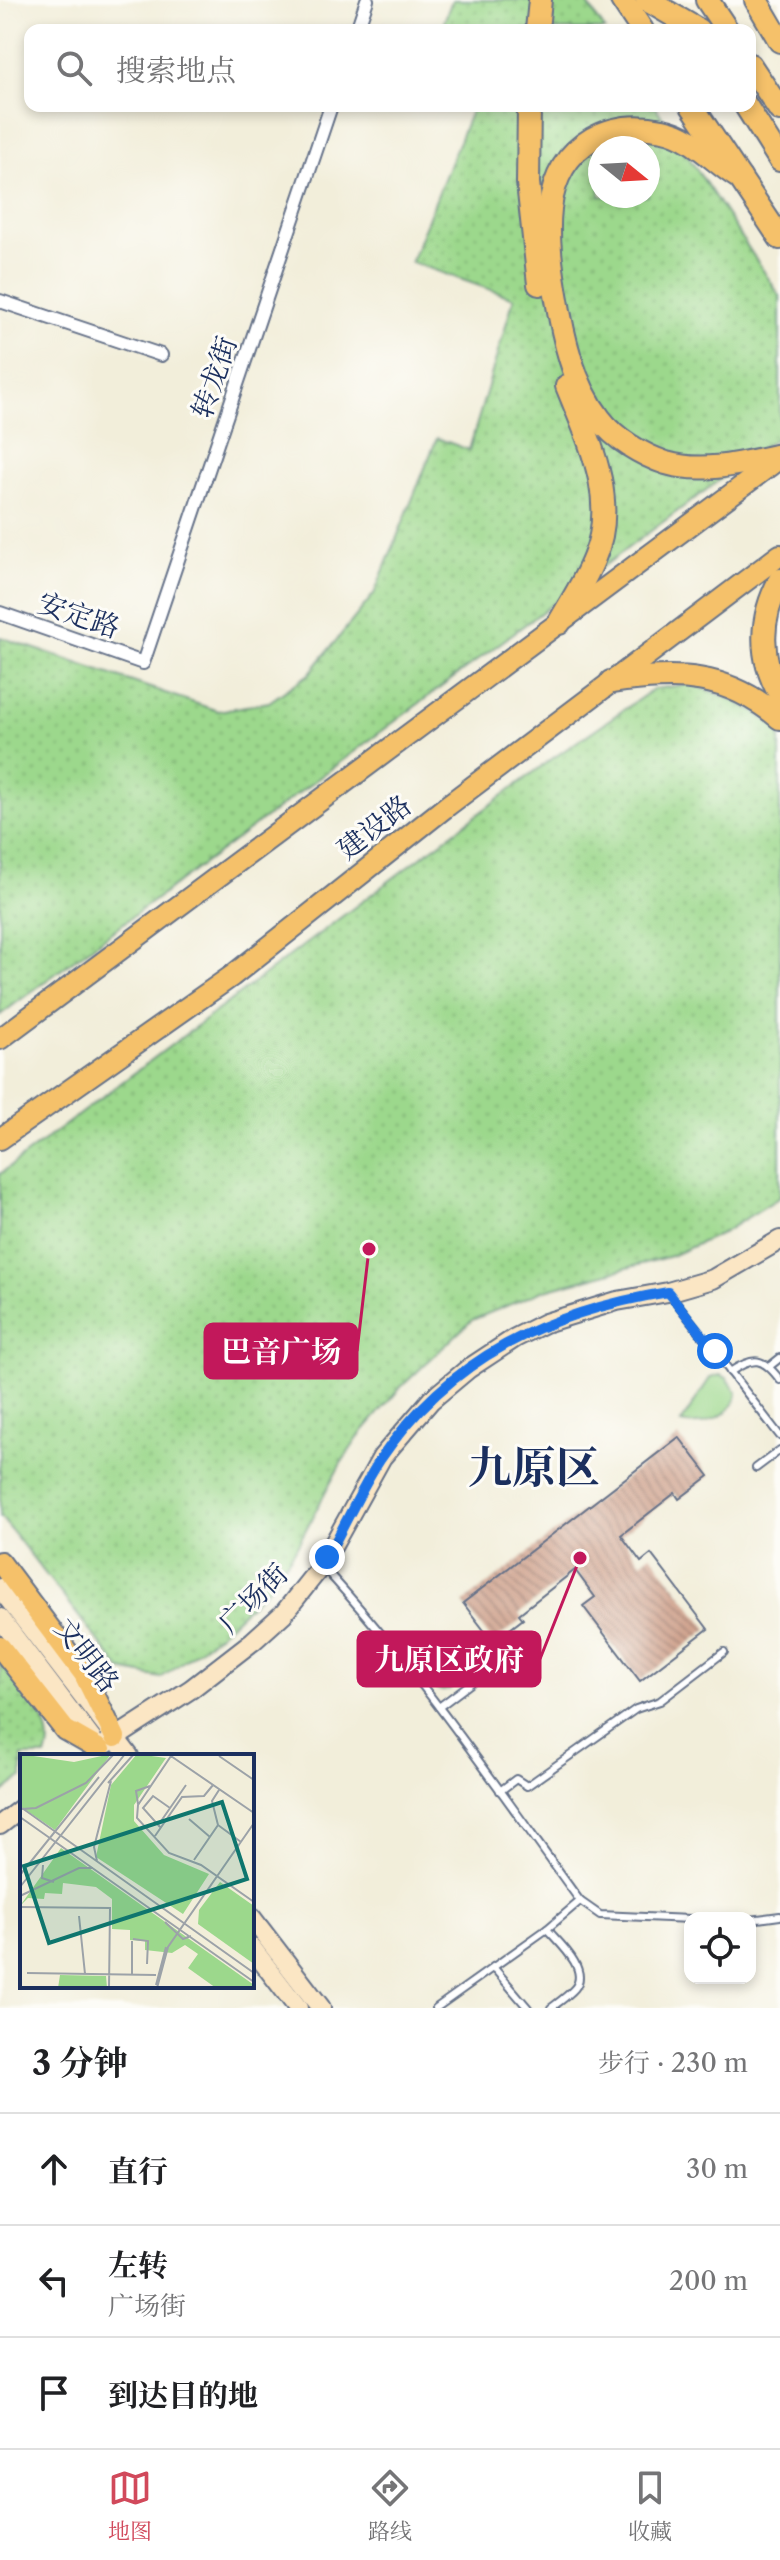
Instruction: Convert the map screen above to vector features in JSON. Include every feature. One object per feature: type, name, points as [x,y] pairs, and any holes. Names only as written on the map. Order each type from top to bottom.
[{"type":"highway","points":[[538,24],[540,0]]},
{"type":"highway","points":[[622,0],[638,24]]},
{"type":"highway","points":[[647,0],[688,24]]},
{"type":"highway","points":[[677,0],[694,24]]},
{"type":"highway","points":[[707,0],[725,24]]},
{"type":"highway","points":[[719,0],[727,24]]},
{"type":"highway","points":[[756,0],[780,41]]},
{"type":"highway","points":[[756,74],[780,110]]},
{"type":"highway","points":[[529,112],[528,183],[542,299],[550,337],[594,455],[604,498],[605,519],[595,556],[559,623]]},
{"type":"highway","points":[[696,112],[780,238]]},
{"type":"highway","points":[[750,112],[780,160]]},
{"type":"highway","points":[[740,178],[688,140],[667,131],[630,127],[597,137],[577,151],[559,175],[549,222],[551,266],[565,342],[580,383],[602,423],[623,441],[656,459],[681,466],[728,466],[780,457]]},
{"type":"highway","points":[[780,580],[767,610],[764,634],[770,673],[780,694]]},
{"type":"highway","points":[[611,682],[678,676],[708,679],[747,694],[780,718]]},
{"type":"main road","name":"建设路","points":[[0,1039],[780,457]]},
{"type":"main road","name":"建设路","points":[[0,1139],[232,976],[447,806],[780,555]]},
{"type":"main road","points":[[0,1562],[84,1674],[103,1750]]},
{"type":"main road","points":[[0,1647],[65,1730],[103,1750]]},
{"type":"street","points":[[359,24],[367,0]]},
{"type":"street","name":"转龙街","points":[[143,663],[329,112]]},
{"type":"street","points":[[0,301],[161,355]]},
{"type":"street","name":"安定路","points":[[0,613],[143,663]]},
{"type":"street","name":"广场街","points":[[103,1750],[246,1647],[290,1607],[322,1565],[382,1457],[431,1400],[468,1369],[515,1338],[545,1323],[617,1301],[668,1292],[724,1274],[780,1240]]},
{"type":"street","name":"文明路","points":[[0,1588],[103,1750]]},
{"type":"street","name":"文明路","points":[[0,1618],[64,1687]]},
{"type":"street","points":[[0,1825],[20,1810]]},
{"type":"street","points":[[254,1921],[321,2008]]},
{"type":"street","points":[[254,1951],[298,2008]]},
{"type":"lane","points":[[668,1292],[780,1436]]},
{"type":"lane","points":[[770,1366],[780,1358]]},
{"type":"lane","points":[[730,1372],[751,1360],[770,1366],[780,1380]]},
{"type":"lane","points":[[756,1468],[780,1450]]},
{"type":"lane","points":[[322,1565],[364,1611],[439,1707],[580,1901],[600,1915],[684,1919]]},
{"type":"lane","points":[[500,1791],[516,1779],[527,1786],[636,1709],[660,1701],[724,1652]]},
{"type":"lane","points":[[439,1707],[471,1683]]},
{"type":"lane","points":[[436,2008],[547,1929],[580,1901]]},
{"type":"lane","points":[[756,1919],[780,1916]]},
{"type":"lane","points":[[547,1929],[579,1972],[576,1987],[551,2008]]},
{"type":"lane","points":[[493,1967],[528,2008]]},
{"type":"green space","points":[[452,0],[585,0],[601,24],[443,24]]},
{"type":"green space","points":[[471,112],[659,112],[780,296],[780,435],[0,1015],[0,637],[218,711],[269,702],[309,674],[374,594],[437,438],[469,450],[514,298],[411,262]]},
{"type":"green space","points":[[690,684],[738,702],[780,730],[780,1197],[724,1232],[671,1256],[545,1290],[472,1320],[401,1387],[362,1432],[340,1465],[295,1550],[270,1586],[218,1635],[161,1678],[121,1670],[0,1516],[0,1174],[546,763],[654,689]]},
{"type":"green space","points":[[720,1375],[727,1378],[737,1392],[730,1407],[707,1422],[681,1423],[710,1378]]},
{"type":"green space","points":[[470,1648],[479,1650],[487,1658],[450,1689],[436,1689],[433,1682],[435,1675]]},
{"type":"green space","points":[[0,1663],[43,1718],[49,1744],[46,1754],[20,1754],[20,1780],[0,1795]]},
{"type":"building","points":[[679,1437],[709,1476],[679,1499],[675,1493],[621,1535],[641,1562],[651,1554],[708,1629],[640,1681],[583,1606],[595,1597],[575,1570],[519,1614],[523,1619],[493,1642],[463,1603]]},
{"type":"place","name":"巴音广场","points":[[369,1249]]},
{"type":"place","name":"九原区政府","points":[[580,1558]]},
{"type":"district","name":"九原区","points":[[534,1468]]},
{"type":"route","points":[[327,1557],[368,1480],[402,1431],[442,1390],[515,1338],[545,1323],[578,1312],[668,1292],[715,1351]]}]
